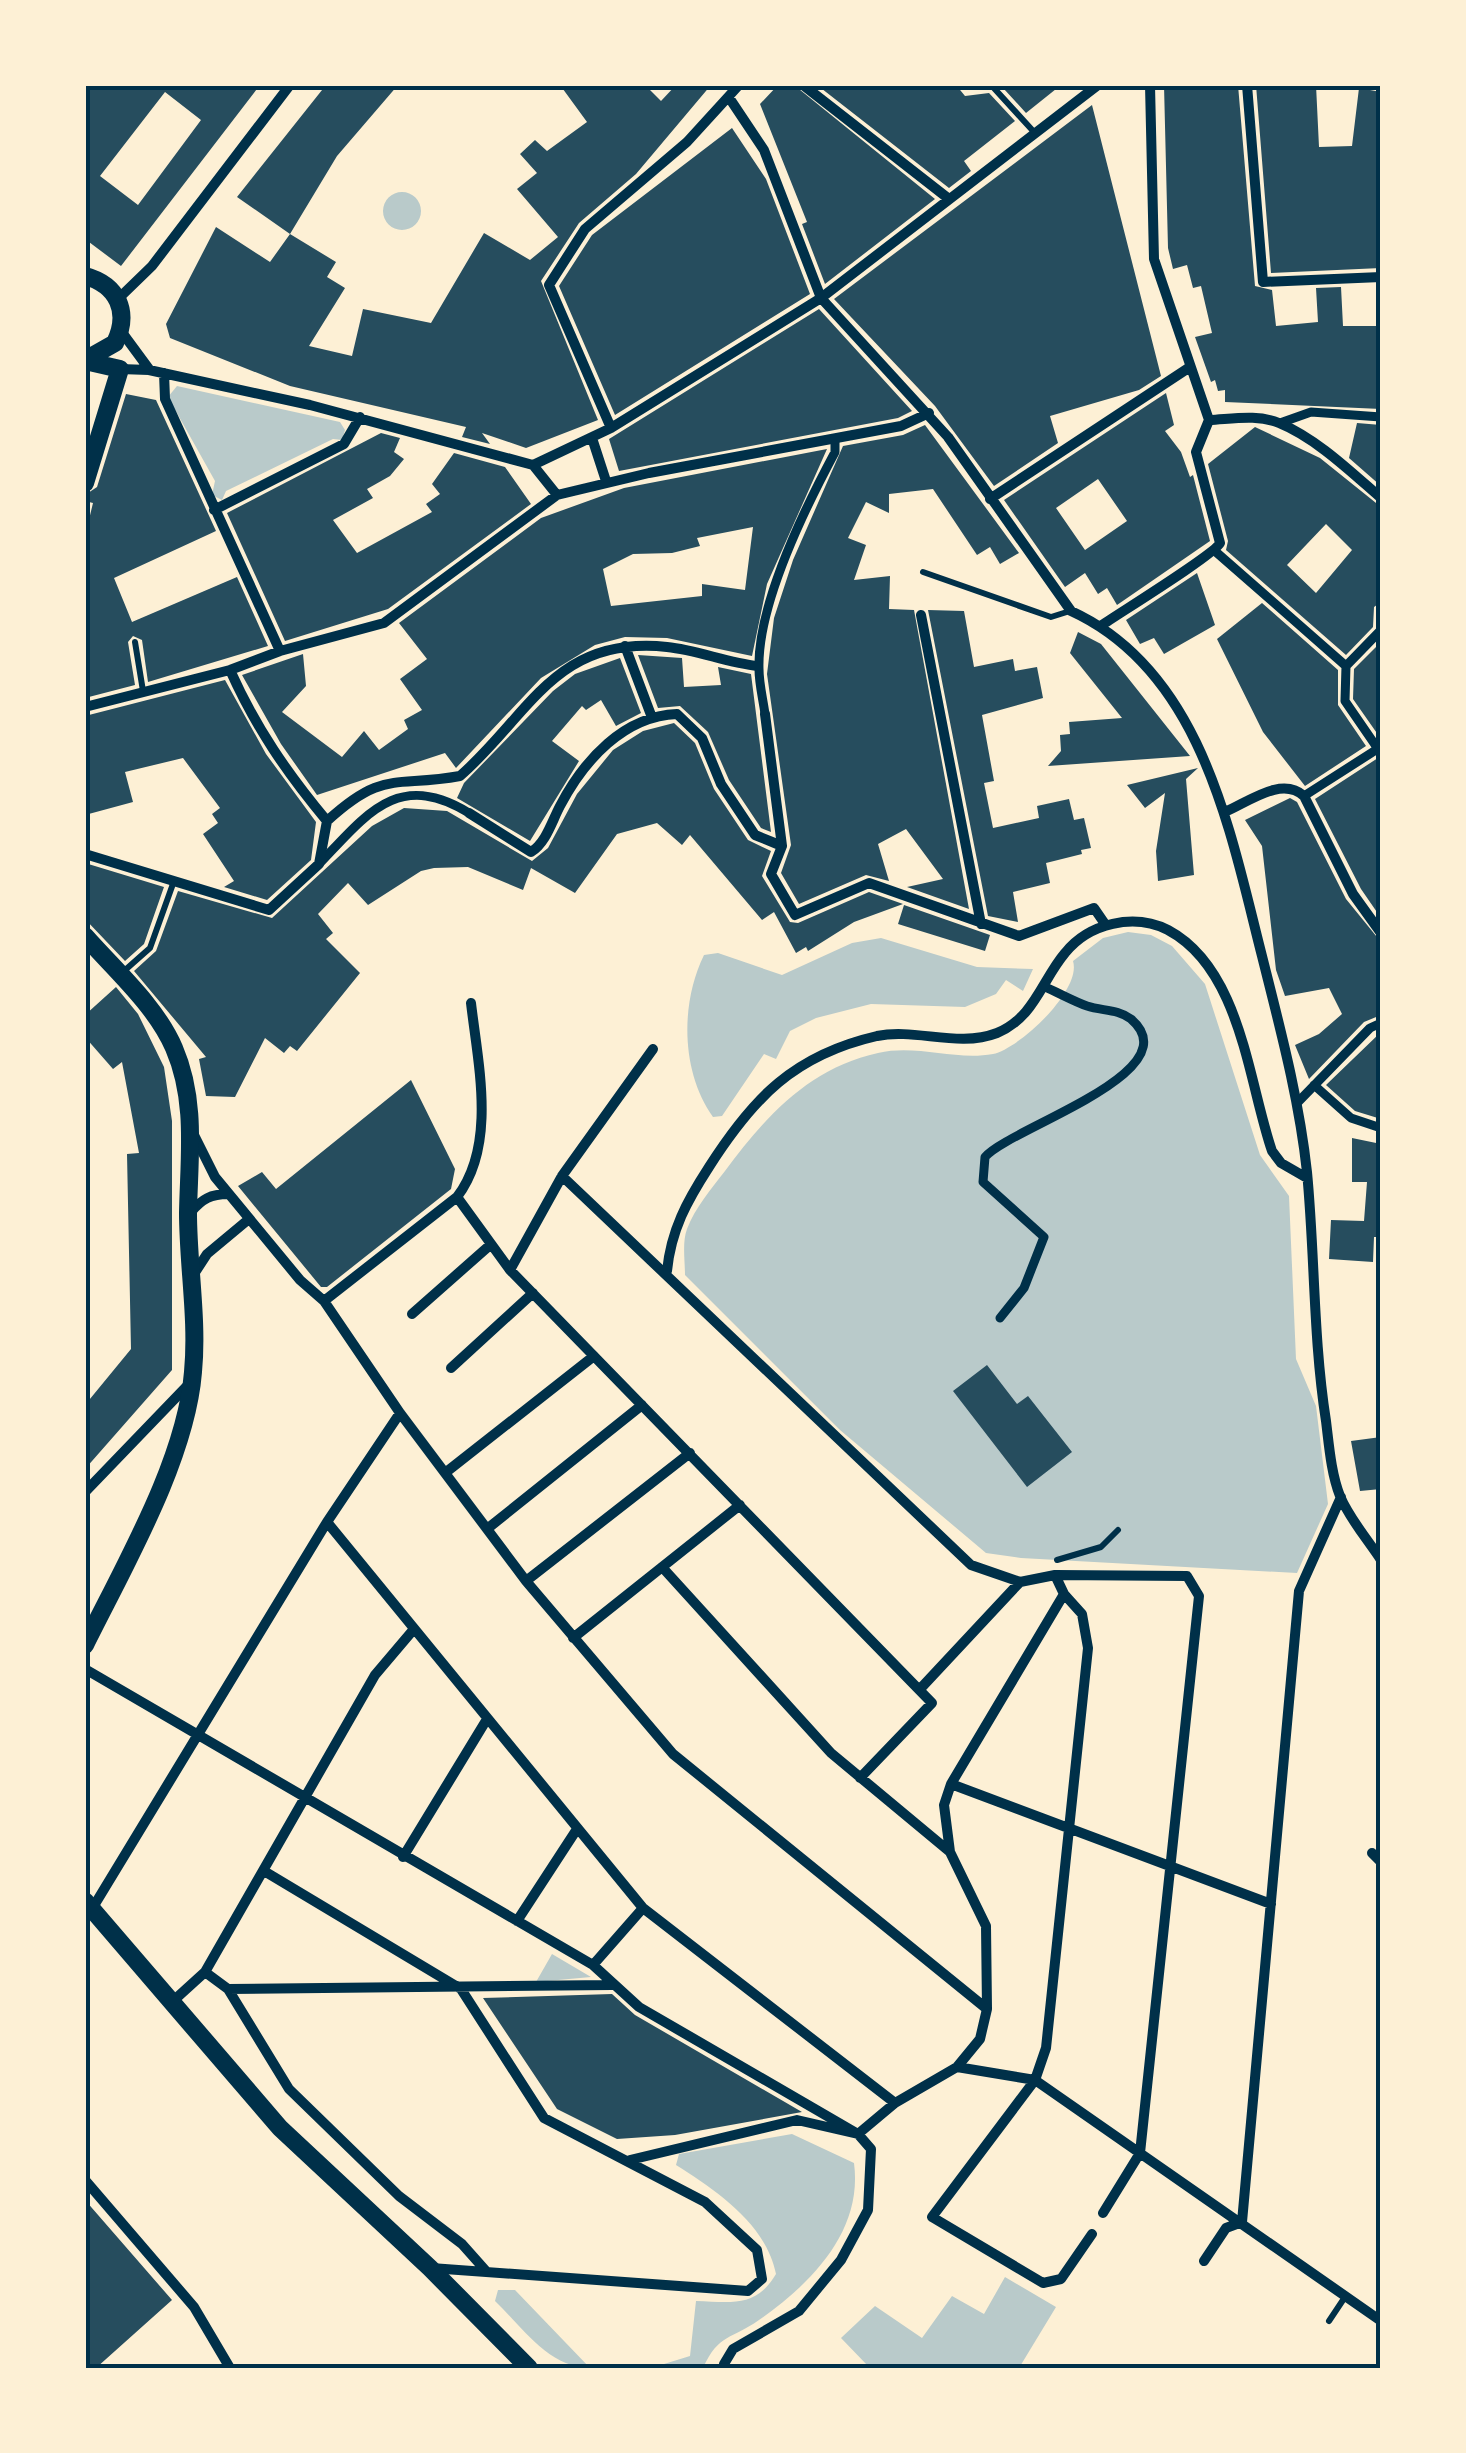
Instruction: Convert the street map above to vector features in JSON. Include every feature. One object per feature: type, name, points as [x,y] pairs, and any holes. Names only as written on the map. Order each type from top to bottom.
[{"type":"street","points":[[118,298],[152,266],[290,85]]},
{"type":"street","points":[[611,428],[549,285],[572,254],[576,239],[730,99],[739,85]]},
{"type":"street","points":[[803,85],[949,199]]},
{"type":"street","points":[[534,465],[611,428],[821,298],[1098,85]]},
{"type":"street","points":[[1102,625],[1176,573],[1216,552],[1220,543],[1196,452],[1209,420],[1154,259],[1150,85]]},
{"type":"street","points":[[1248,85],[1263,282],[1381,277]]},
{"type":"street","points":[[730,99],[750,122],[764,150],[821,298],[929,409],[1072,611],[1102,625],[1154,676],[1194,733],[1225,812],[1299,1101],[1308,1178],[1314,1335],[1341,1497],[1381,1560]]},
{"type":"street","points":[[85,276],[98,280],[118,298],[121,331],[149,370]]},
{"type":"street","points":[[85,361],[107,352],[121,331]]},
{"type":"street","points":[[85,361],[149,370],[310,405],[534,465],[557,495]]},
{"type":"street","points":[[85,483],[120,368]]},
{"type":"street","points":[[990,499],[1190,368]]},
{"type":"street","points":[[164,373],[165,399],[280,650]]},
{"type":"street","points":[[85,707],[230,670],[280,650],[384,623],[557,495],[606,482],[901,426],[929,409]]},
{"type":"street","points":[[1280,423],[1311,412],[1381,417]]},
{"type":"street","points":[[214,510],[344,444],[356,430],[360,417]]},
{"type":"street","points":[[1209,420],[1255,418],[1280,423],[1345,466],[1381,498]]},
{"type":"street","points":[[592,438],[606,482]]},
{"type":"street","points":[[835,440],[834,452],[793,532],[758,666],[782,846],[770,874],[795,916],[868,882],[1020,936],[1094,908],[1105,924]]},
{"type":"street","points":[[1216,552],[1346,666]]},
{"type":"street","points":[[1304,796],[1380,748],[1345,701],[1346,666],[1380,630],[1381,610]]},
{"type":"street","points":[[921,615],[981,924]]},
{"type":"street","points":[[318,864],[327,821],[366,791],[396,779],[460,776],[555,675],[625,646],[669,647],[758,666]]},
{"type":"street","points":[[625,646],[651,714]]},
{"type":"street","points":[[230,670],[266,744],[327,821]]},
{"type":"street","points":[[85,854],[269,910],[358,823],[384,802],[402,794],[426,795],[469,813],[531,852],[540,847],[590,762],[609,740],[651,714],[677,714],[690,723],[721,784],[754,835],[782,846]]},
{"type":"street","points":[[1225,812],[1272,791],[1294,787],[1304,796],[1338,868],[1381,933]]},
{"type":"street","points":[[667,1271],[672,1234],[684,1206],[756,1100],[818,1055],[881,1035],[953,1040],[998,1032],[1026,1012],[1066,951],[1105,924],[1134,920],[1153,924],[1170,931],[1204,961],[1231,1009],[1272,1151],[1292,1172],[1308,1178]]},
{"type":"street","points":[[85,936],[172,1044],[186,1078],[191,1128],[188,1215],[192,1381],[168,1464],[85,1645]]},
{"type":"street","points":[[1000,1318],[1024,1288],[1044,1236],[982,1182],[985,1157],[1002,1142],[1110,1086],[1140,1062],[1144,1050],[1143,1037],[1122,1014],[1086,1006],[1045,987]]},
{"type":"street","points":[[324,1301],[457,1197],[474,1176],[482,1099],[471,1002]]},
{"type":"street","points":[[1299,1101],[1381,1023]]},
{"type":"street","points":[[510,1270],[562,1176],[653,1049]]},
{"type":"street","points":[[1314,1085],[1350,1118],[1381,1128]]},
{"type":"street","points":[[191,1128],[202,1157],[228,1194],[300,1280],[324,1301],[400,1413],[526,1581],[672,1754],[987,2008]]},
{"type":"street","points":[[562,1176],[667,1271],[971,1565],[1020,1582],[1055,1575],[1187,1576],[1199,1596],[1140,2154],[1103,2213]]},
{"type":"street","points":[[188,1215],[200,1200],[228,1194]]},
{"type":"street","points":[[457,1197],[510,1270],[932,1703],[860,1778]]},
{"type":"street","points":[[190,1280],[207,1254],[249,1220]]},
{"type":"street","points":[[412,1314],[489,1246]]},
{"type":"street","points":[[451,1368],[533,1293]]},
{"type":"street","points":[[445,1473],[594,1356]]},
{"type":"street","points":[[85,1492],[192,1381]]},
{"type":"street","points":[[487,1529],[642,1405]]},
{"type":"street","points":[[400,1413],[328,1522],[199,1736],[88,1905],[280,2128],[430,2268],[529,2368]]},
{"type":"street","points":[[526,1581],[690,1454]]},
{"type":"street","points":[[1242,2222],[1298,1590],[1341,1497]]},
{"type":"street","points":[[573,1638],[740,1504]]},
{"type":"street","points":[[328,1522],[643,1908],[895,2103]]},
{"type":"street","points":[[662,1566],[832,1753],[950,1852]]},
{"type":"street","points":[[1055,1575],[1064,1594],[1082,1614],[1088,1648],[1046,2048],[1036,2080],[932,2217],[1043,2283],[1062,2280],[1092,2234]]},
{"type":"street","points":[[921,1688],[1020,1582]]},
{"type":"street","points":[[858,2134],[895,2103],[957,2066],[980,2039],[987,2008],[986,1926],[950,1852],[944,1805],[951,1784],[1064,1594]]},
{"type":"street","points":[[172,2002],[205,1972],[376,1675],[414,1629]]},
{"type":"street","points":[[85,1670],[593,1965],[639,2007],[858,2134],[871,2149],[868,2210],[841,2260],[799,2311],[734,2349],[724,2364]]},
{"type":"street","points":[[403,1856],[487,1719]]},
{"type":"street","points":[[951,1784],[1168,1869],[1271,1904]]},
{"type":"street","points":[[517,1921],[577,1829]]},
{"type":"street","points":[[264,1871],[461,1989],[544,2118],[705,2202],[757,2250],[762,2279],[748,2291],[430,2268]]},
{"type":"street","points":[[593,1965],[643,1908]]},
{"type":"street","points":[[205,1972],[228,1988],[289,2089],[399,2196],[462,2244],[486,2271]]},
{"type":"street","points":[[228,1988],[612,1985]]},
{"type":"street","points":[[957,2066],[1036,2080],[1381,2322]]},
{"type":"street","points":[[630,2160],[797,2120],[858,2134]]},
{"type":"street","points":[[85,2180],[194,2307],[230,2368]]},
{"type":"street","points":[[1204,2261],[1226,2228],[1242,2222]]},
{"type":"lane","points":[[968,85],[992,86],[1034,132]]},
{"type":"lane","points":[[923,572],[1051,617],[1072,611]]},
{"type":"lane","points":[[136,642],[143,692]]},
{"type":"lane","points":[[119,974],[150,948],[174,881]]},
{"type":"lane","points":[[1057,1560],[1100,1547],[1118,1530]]},
{"type":"lane","points":[[1329,2321],[1345,2296]]},
{"type":"shaded area","points":[[402,192],[416,197],[421,211],[416,225],[402,230],[388,225],[383,211],[388,197]]},
{"type":"shaded area","points":[[177,386],[340,422],[345,430],[342,440],[333,439],[226,491],[222,500],[212,495],[215,481],[168,397]]},
{"type":"shaded area","points":[[1128,932],[1151,935],[1172,946],[1205,984],[1260,1155],[1289,1196],[1296,1359],[1316,1406],[1328,1504],[1297,1573],[986,1553],[840,1430],[685,1275],[685,1240],[694,1214],[756,1132],[791,1097],[831,1070],[878,1053],[907,1050],[979,1056],[1005,1049],[1033,1030],[1059,1002],[1073,973],[1073,961],[1103,938]]},
{"type":"shaded area","points":[[881,938],[977,967],[1033,969],[1023,991],[1006,980],[996,994],[965,1007],[871,1004],[816,1018],[790,1031],[776,1059],[764,1054],[722,1116],[713,1117],[695,1080],[688,1038],[691,995],[704,955],[718,953],[782,975],[852,943]]},
{"type":"shaded area","points":[[552,1954],[591,1977],[536,1982]]},
{"type":"shaded area","points":[[792,2134],[854,2163],[855,2188],[850,2211],[830,2253],[779,2305],[720,2343],[703,2368],[651,2368],[690,2356],[696,2301],[751,2298],[776,2274],[771,2256],[751,2224],[708,2186],[676,2165],[679,2154]]},
{"type":"shaded area","points":[[1005,2277],[1056,2307],[1019,2368],[865,2368],[868,2366],[841,2338],[875,2306],[922,2338],[952,2296],[984,2314]]},
{"type":"shaded area","points":[[498,2290],[515,2290],[590,2368],[562,2361],[538,2345],[495,2301]]},
{"type":"building","points":[[85,85],[260,85],[121,266],[85,239]],"holes":[[[165,92],[201,120],[138,205],[100,176]]]},
{"type":"building","points":[[326,85],[398,85],[337,156],[290,234],[237,197]]},
{"type":"building","points":[[560,85],[645,85],[661,101],[676,85],[711,85],[636,174],[579,223],[541,281],[598,420],[526,448],[482,433],[490,444],[462,437],[466,427],[290,386],[170,338],[166,324],[216,227],[270,262],[290,234],[336,262],[327,277],[345,288],[309,346],[352,356],[363,309],[431,323],[484,233],[530,260],[558,237],[517,189],[537,173],[520,154],[535,140],[547,151],[587,122]]},
{"type":"building","points":[[778,85],[794,85],[935,199],[825,284],[802,224],[807,222],[760,104]]},
{"type":"building","points":[[817,85],[956,85],[965,96],[989,93],[1015,121],[964,161],[971,171],[949,188]]},
{"type":"building","points":[[1006,85],[1061,85],[1026,113],[1004,89],[1009,88]]},
{"type":"building","points":[[1164,85],[1238,85],[1255,286],[1272,290],[1276,326],[1318,322],[1316,288],[1341,287],[1343,326],[1381,326],[1381,409],[1225,402],[1225,390],[1218,391],[1215,380],[1211,382],[1195,337],[1212,333],[1201,286],[1193,288],[1187,265],[1173,269],[1168,248]]},
{"type":"building","points":[[1256,85],[1316,85],[1319,147],[1352,146],[1359,88],[1381,92],[1381,268],[1271,273]]},
{"type":"building","points":[[1092,105],[1161,376],[1139,390],[1050,416],[1058,443],[994,486],[935,406],[834,299]]},
{"type":"building","points":[[732,128],[766,179],[810,294],[615,415],[559,286],[592,235]]},
{"type":"building","points":[[819,309],[912,411],[898,418],[619,471],[609,439]]},
{"type":"building","points":[[1166,393],[1174,425],[1165,431],[1181,452],[1190,477],[1193,475],[1210,541],[1117,605],[1107,588],[1098,594],[1085,573],[1065,587],[1004,500]],"holes":[[[1098,479],[1127,521],[1085,550],[1056,508]]]},
{"type":"building","points":[[126,394],[156,400],[216,531],[114,578],[132,622],[237,577],[268,646],[148,682],[142,640],[133,636],[128,642],[135,685],[85,698],[85,536],[93,503],[85,501],[85,495],[97,487]]},
{"type":"building","points":[[1357,423],[1381,425],[1381,486],[1349,458]]},
{"type":"building","points":[[925,425],[1019,553],[1000,564],[990,547],[977,555],[933,489],[889,494],[889,513],[866,502],[848,538],[866,545],[854,580],[890,576],[889,609],[914,610],[969,909],[907,887],[943,879],[906,829],[878,844],[889,881],[866,875],[799,904],[781,873],[791,845],[767,674],[774,618],[793,560],[843,446],[903,435]]},
{"type":"building","points":[[1255,427],[1320,458],[1381,507],[1381,602],[1374,607],[1373,627],[1346,655],[1226,550],[1228,541],[1208,464]],"holes":[[[1326,524],[1352,550],[1316,593],[1287,565]]]},
{"type":"building","points":[[381,433],[400,438],[394,452],[404,459],[390,476],[367,489],[373,498],[333,520],[357,553],[432,512],[426,504],[440,494],[432,484],[454,453],[505,467],[531,504],[388,609],[285,641],[227,513]]},
{"type":"building","points":[[827,449],[767,584],[752,656],[667,638],[625,637],[595,645],[541,678],[456,768],[445,753],[317,795],[281,744],[242,675],[303,654],[306,686],[282,712],[342,757],[364,731],[379,750],[408,729],[404,720],[422,710],[400,679],[427,659],[399,623],[541,518],[624,488]],"holes":[[[753,527],[745,590],[702,584],[702,596],[611,606],[603,569],[633,554],[672,553],[700,546],[697,538]]]},
{"type":"building","points":[[1197,573],[1215,625],[1164,654],[1154,638],[1140,644],[1126,620]]},
{"type":"building","points":[[1262,603],[1338,670],[1338,705],[1366,746],[1305,786],[1263,732],[1217,639]]},
{"type":"building","points":[[928,610],[964,611],[974,667],[1013,659],[1015,671],[1037,667],[1043,698],[982,715],[994,781],[984,783],[993,828],[1039,818],[1037,806],[1069,799],[1074,820],[1084,818],[1091,848],[1046,863],[1050,883],[1013,892],[1018,922],[988,916]]},
{"type":"building","points":[[1078,632],[1101,644],[1190,756],[1048,766],[1061,751],[1060,735],[1070,734],[1069,722],[1122,718],[1070,653]]},
{"type":"building","points":[[1381,642],[1381,739],[1353,699],[1354,669]]},
{"type":"building","points":[[638,655],[682,658],[684,687],[721,685],[718,667],[751,674],[771,832],[761,828],[729,780],[708,732],[680,706],[658,708]]},
{"type":"building","points":[[620,658],[641,713],[616,726],[601,700],[586,710],[582,706],[552,741],[579,761],[530,841],[457,798],[464,783],[553,691],[575,674]]},
{"type":"building","points":[[225,680],[266,754],[316,822],[311,860],[267,900],[224,887],[234,881],[203,834],[218,823],[212,814],[220,808],[183,758],[125,772],[133,802],[85,815],[85,716]]},
{"type":"building","points":[[674,723],[695,743],[714,789],[748,840],[771,851],[762,876],[790,922],[798,923],[869,892],[903,904],[854,922],[808,951],[806,947],[796,953],[774,912],[762,920],[690,835],[682,845],[657,823],[617,834],[575,893],[531,868],[523,890],[468,867],[434,868],[421,871],[368,905],[348,883],[318,914],[333,933],[326,939],[360,973],[297,1051],[290,1046],[284,1053],[265,1038],[235,1097],[206,1096],[199,1059],[206,1057],[134,971],[156,951],[178,891],[272,918],[372,826],[404,808],[447,811],[532,861],[548,848],[577,794],[613,750],[643,731]]},
{"type":"building","points":[[1381,756],[1381,918],[1361,889],[1315,799]]},
{"type":"building","points":[[1198,768],[1186,779],[1194,875],[1158,881],[1156,851],[1165,793],[1145,808],[1127,785]]},
{"type":"building","points":[[1290,798],[1297,802],[1346,899],[1381,942],[1381,1015],[1364,1022],[1309,1079],[1295,1045],[1319,1034],[1342,1014],[1329,988],[1285,996],[1276,970],[1262,846],[1245,820]]},
{"type":"building","points":[[85,863],[164,887],[144,944],[125,961],[85,919]]},
{"type":"building","points":[[904,905],[990,935],[985,951],[898,924]]},
{"type":"building","points":[[116,987],[138,1014],[164,1067],[172,1121],[172,1370],[85,1469],[85,1405],[131,1349],[127,1154],[139,1153],[122,1062],[113,1069],[85,1037],[85,1015]]},
{"type":"building","points":[[1381,1032],[1381,1119],[1355,1111],[1326,1085]]},
{"type":"building","points":[[411,1080],[455,1169],[451,1189],[327,1287],[321,1287],[238,1186],[262,1172],[276,1189]]},
{"type":"building","points":[[1352,1138],[1381,1144],[1381,1237],[1374,1237],[1373,1262],[1329,1259],[1331,1220],[1364,1221],[1367,1182],[1352,1182]]},
{"type":"building","points":[[987,1365],[1017,1404],[1028,1396],[1072,1452],[1027,1487],[953,1391]]},
{"type":"building","points":[[1381,1437],[1381,1489],[1360,1491],[1351,1441]]},
{"type":"building","points":[[612,1994],[635,2015],[802,2112],[675,2135],[617,2139],[557,2109],[483,1998]]},
{"type":"building","points":[[85,2200],[172,2300],[96,2368],[85,2368]]}]
